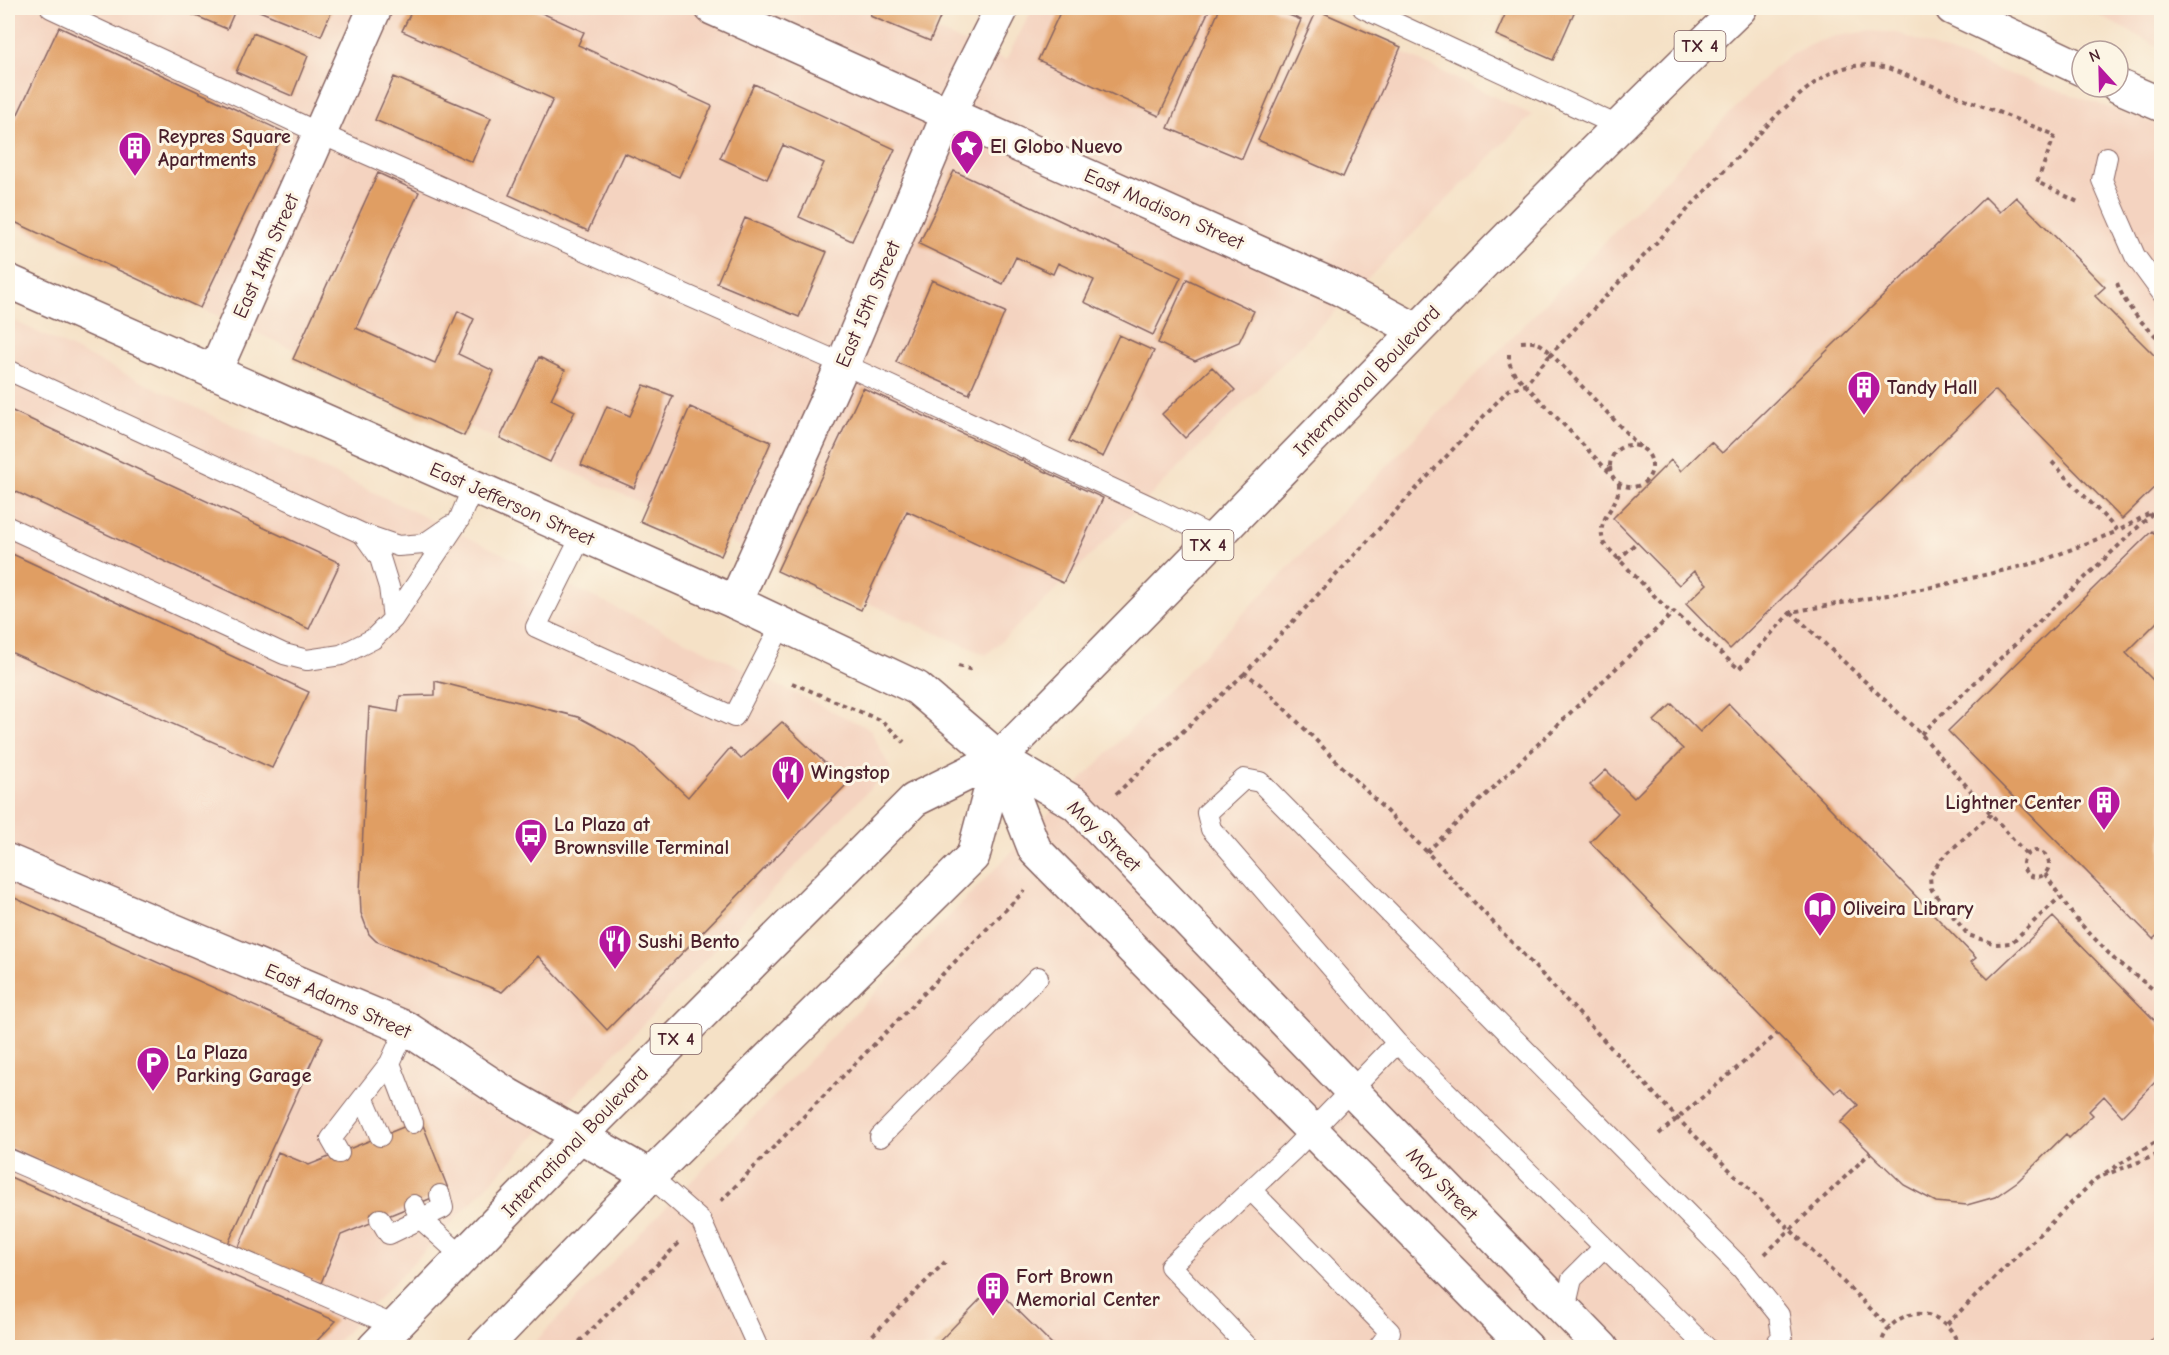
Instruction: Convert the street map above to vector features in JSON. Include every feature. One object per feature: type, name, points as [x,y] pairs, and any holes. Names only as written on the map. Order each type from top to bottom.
[{"type":"street","name":"East 14th Street","points":[[214,373],[375,8]]},
{"type":"street","name":"East Madison Street","points":[[712,8],[949,112],[1340,289],[1416,330]]},
{"type":"street","name":"East 15th Street","points":[[735,602],[843,364],[949,112],[1002,8]]},
{"type":"street","name":"International Boulevard","points":[[384,1337],[914,800],[999,758],[1416,330],[1618,126],[1740,8]]},
{"type":"street","points":[[1952,8],[2070,63]]},
{"type":"street","points":[[2130,91],[2162,105]]},
{"type":"street","name":"East Jefferson Street","points":[[8,281],[735,602],[918,688],[999,758]]},
{"type":"street","name":"International Boulevard","points":[[484,1347],[650,1176],[973,856],[999,758]]},
{"type":"street","points":[[999,758],[1035,850],[1311,1131],[1528,1347],[1564,1309]]},
{"type":"street","name":"May Street","points":[[999,758],[1076,804],[1602,1347]]},
{"type":"street","name":"East Adams Street","points":[[8,861],[406,1028],[507,1095],[650,1176]]},
{"type":"lane","points":[[51,8],[321,134],[843,364],[1215,538]]},
{"type":"lane","points":[[1364,8],[1618,126]]},
{"type":"lane","points":[[2107,158],[2102,180],[2135,255],[2162,293]]},
{"type":"lane","points":[[8,370],[363,534],[398,546],[424,544],[459,520]]},
{"type":"lane","points":[[8,527],[284,654],[307,660],[341,655],[373,639],[393,619],[459,520],[473,487]]},
{"type":"lane","points":[[363,534],[380,558],[389,587],[393,619]]},
{"type":"lane","points":[[582,535],[536,627],[734,717],[782,624]]},
{"type":"lane","points":[[1707,1347],[1397,1043],[1210,829],[1207,813],[1244,779],[1260,782],[1742,1269],[1779,1315],[1782,1336],[1773,1347]]},
{"type":"lane","points":[[880,1137],[1038,977]]},
{"type":"lane","points":[[339,1153],[330,1139],[390,1064],[406,1028]]},
{"type":"lane","points":[[1249,1347],[1170,1266],[1251,1190],[1397,1043]]},
{"type":"lane","points":[[390,1064],[413,1123]]},
{"type":"lane","points":[[364,1099],[381,1136]]},
{"type":"lane","points":[[8,1159],[384,1337]]},
{"type":"lane","points":[[650,1176],[701,1221],[758,1347]]},
{"type":"lane","points":[[1251,1190],[1390,1332],[1378,1347]]},
{"type":"lane","points":[[380,1219],[389,1234],[417,1212],[442,1208],[440,1195]]},
{"type":"lane","points":[[417,1212],[463,1257]]},
{"type":"lane","points":[[1564,1309],[1572,1279],[1604,1247]]},
{"type":"path","points":[[1113,797],[1245,673],[1508,390],[1524,385],[1779,113],[1818,79],[1844,68],[1868,64],[1904,74],[2055,135],[2037,182],[2082,205]]},
{"type":"path","points":[[2115,275],[2121,295],[2129,308],[2140,322],[2162,342]]},
{"type":"path","points":[[1509,354],[1509,362],[1524,385],[1619,483],[1625,486],[1638,485],[1649,477],[1652,463],[1649,456],[1543,345],[1535,341],[1521,342]]},
{"type":"path","points":[[1612,475],[1610,466],[1614,453],[1626,445],[1640,447]]},
{"type":"path","points":[[2052,462],[2118,531]]},
{"type":"path","points":[[1619,483],[1617,501],[1601,524],[1604,544],[1672,614],[1674,612],[1739,669],[1791,612],[1938,586],[2039,562],[2118,531],[2159,508]]},
{"type":"path","points":[[1921,734],[2159,508]]},
{"type":"path","points":[[1618,560],[1637,542]]},
{"type":"path","points":[[1791,612],[1921,734],[2027,855]]},
{"type":"path","points":[[1427,852],[1672,614]]},
{"type":"path","points":[[958,666],[973,670]]},
{"type":"path","points":[[1245,673],[1261,685],[1427,852],[1678,1119],[1889,1327]]},
{"type":"path","points":[[792,683],[882,720],[904,742]]},
{"type":"path","points":[[1991,814],[1941,859],[1930,876],[1931,889],[1968,935],[1996,944],[2011,943],[2060,897]]},
{"type":"path","points":[[2037,851],[2048,857],[2049,867],[2045,874],[2037,878],[2026,872],[2022,864],[2027,855],[2037,851]]},
{"type":"path","points":[[2045,874],[2075,918],[2116,962],[2162,996]]},
{"type":"path","points":[[573,1347],[701,1221],[1024,889]]},
{"type":"path","points":[[1659,1134],[1777,1034]]},
{"type":"path","points":[[1947,1324],[2097,1178],[2162,1138]]},
{"type":"path","points":[[1764,1254],[1870,1153]]},
{"type":"path","points":[[2097,1178],[2162,1153]]},
{"type":"path","points":[[860,1347],[945,1262]]},
{"type":"path","points":[[1880,1347],[1882,1338],[1889,1327],[1900,1318],[1912,1314],[1926,1314],[1939,1318],[1947,1324],[1957,1337],[1959,1347]]},
{"type":"shaded area","points":[[8,8],[882,8],[1006,60],[1033,8],[1310,8],[1532,115],[1049,597],[986,655],[8,223]]},
{"type":"shaded area","points":[[2084,8],[2161,8],[2161,48]]},
{"type":"shaded area","points":[[1870,31],[1898,33],[2070,94],[2070,99],[2084,99],[2161,125],[2161,1347],[529,1348],[1773,69],[1790,55],[1810,44],[1836,36]]},
{"type":"shaded area","points":[[8,318],[870,729],[890,768],[332,1347],[8,1347]]},
{"type":"building","points":[[177,8],[236,8],[227,29]]},
{"type":"building","points":[[252,8],[333,8],[321,36]]},
{"type":"building","points":[[413,8],[476,8],[488,13],[490,8],[531,8],[584,32],[578,45],[712,106],[679,177],[624,153],[588,231],[509,195],[553,99],[402,31]]},
{"type":"building","points":[[873,8],[944,8],[930,41],[870,16]]},
{"type":"building","points":[[1062,8],[1117,8],[1122,10],[1123,8],[1210,8],[1159,116],[1038,60]]},
{"type":"building","points":[[1220,8],[1272,8],[1301,20],[1242,159],[1168,128]]},
{"type":"building","points":[[1508,8],[1576,8],[1553,60],[1496,35]]},
{"type":"building","points":[[1317,10],[1401,47],[1343,177],[1258,140]]},
{"type":"building","name":"Reypres Square Apartments","points":[[59,27],[284,132],[200,308],[8,219],[8,135]]},
{"type":"building","points":[[253,33],[308,56],[292,96],[236,72]]},
{"type":"building","points":[[394,77],[491,118],[472,162],[375,120]]},
{"type":"building","points":[[754,84],[895,149],[852,241],[799,217],[824,163],[783,145],[767,179],[720,158]]},
{"type":"building","points":[[954,171],[1181,277],[1153,335],[1084,302],[1094,280],[1058,263],[1053,274],[1016,257],[1003,284],[919,244]]},
{"type":"building","points":[[378,173],[419,192],[356,328],[435,363],[458,311],[474,319],[458,354],[494,371],[464,436],[293,359]]},
{"type":"building","name":"Tandy Hall","points":[[1985,197],[2000,212],[2016,197],[2105,287],[2095,296],[2162,363],[2162,480],[2122,519],[1995,390],[1730,649],[1686,604],[1707,584],[1694,571],[1679,585],[1613,518],[1671,460],[1681,471],[1711,442],[1722,453]]},
{"type":"building","points":[[745,218],[827,252],[799,317],[717,283]]},
{"type":"building","points":[[1187,279],[1254,311],[1239,342],[1195,361],[1158,343]]},
{"type":"building","points":[[932,280],[1005,312],[969,394],[896,362]]},
{"type":"building","points":[[1119,335],[1154,351],[1103,457],[1069,441]]},
{"type":"building","points":[[539,357],[565,370],[551,399],[575,411],[550,462],[500,438]]},
{"type":"building","points":[[1212,367],[1235,390],[1185,438],[1162,414]]},
{"type":"building","points":[[644,385],[673,396],[634,488],[581,465],[607,406],[630,416]]},
{"type":"building","points":[[863,388],[1103,498],[1063,583],[907,511],[861,610],[777,571]]},
{"type":"building","points":[[690,407],[771,442],[721,556],[640,521]]},
{"type":"building","points":[[8,409],[340,563],[309,629],[8,488]]},
{"type":"building","name":"Lightner Center","points":[[2152,531],[2162,541],[2162,617],[2126,653],[2162,689],[2162,931],[2153,939],[1948,731]]},
{"type":"building","points":[[8,552],[309,692],[272,768],[8,651]]},
{"type":"building","points":[[435,681],[578,717],[636,748],[688,797],[730,748],[741,759],[782,722],[847,784],[607,1030],[538,956],[502,992],[376,941],[369,934],[361,913],[360,891],[369,707],[398,712],[400,696],[435,695]]},
{"type":"building","name":"Oliveira Library","points":[[1672,704],[1700,732],[1729,704],[1976,958],[1971,962],[1988,979],[2053,917],[2162,1028],[2162,1075],[2122,1116],[2104,1096],[2089,1111],[2093,1115],[2069,1138],[2066,1134],[2018,1181],[1995,1197],[1967,1205],[1936,1202],[1904,1185],[1840,1123],[1858,1105],[1841,1088],[1835,1093],[1590,842],[1618,813],[1590,785],[1606,770],[1634,798],[1683,749],[1654,721]]},
{"type":"building","name":"La Plaza Parking Garage","points":[[8,895],[323,1037],[227,1246],[8,1147]]},
{"type":"building","points":[[421,1120],[449,1191],[341,1235],[321,1283],[238,1249],[278,1152],[309,1165]]},
{"type":"building","points":[[8,1176],[336,1321],[310,1348],[8,1348]]},
{"type":"building","name":"Fort Brown Memorial Center","points":[[993,1286],[1056,1348],[933,1348]]},
{"type":"building","points":[[2162,1330],[2162,1348],[2144,1348]]},
{"type":"place","name":"El Globo Nuevo","points":[[967,175]]},
{"type":"place","name":"Reypres Square Apartments","points":[[135,177]]},
{"type":"place","name":"Tandy Hall","points":[[1864,416]]},
{"type":"place","name":"Wingstop","points":[[788,801]]},
{"type":"place","name":"Lightner Center","points":[[2104,831]]},
{"type":"place","name":"La Plaza at Brownsville Terminal","points":[[531,864]]},
{"type":"place","name":"Oliveira Library","points":[[1820,937]]},
{"type":"place","name":"Sushi Bento","points":[[615,970]]},
{"type":"place","name":"La Plaza Parking Garage","points":[[153,1092]]},
{"type":"place","name":"Fort Brown Memorial Center","points":[[993,1317]]}]
